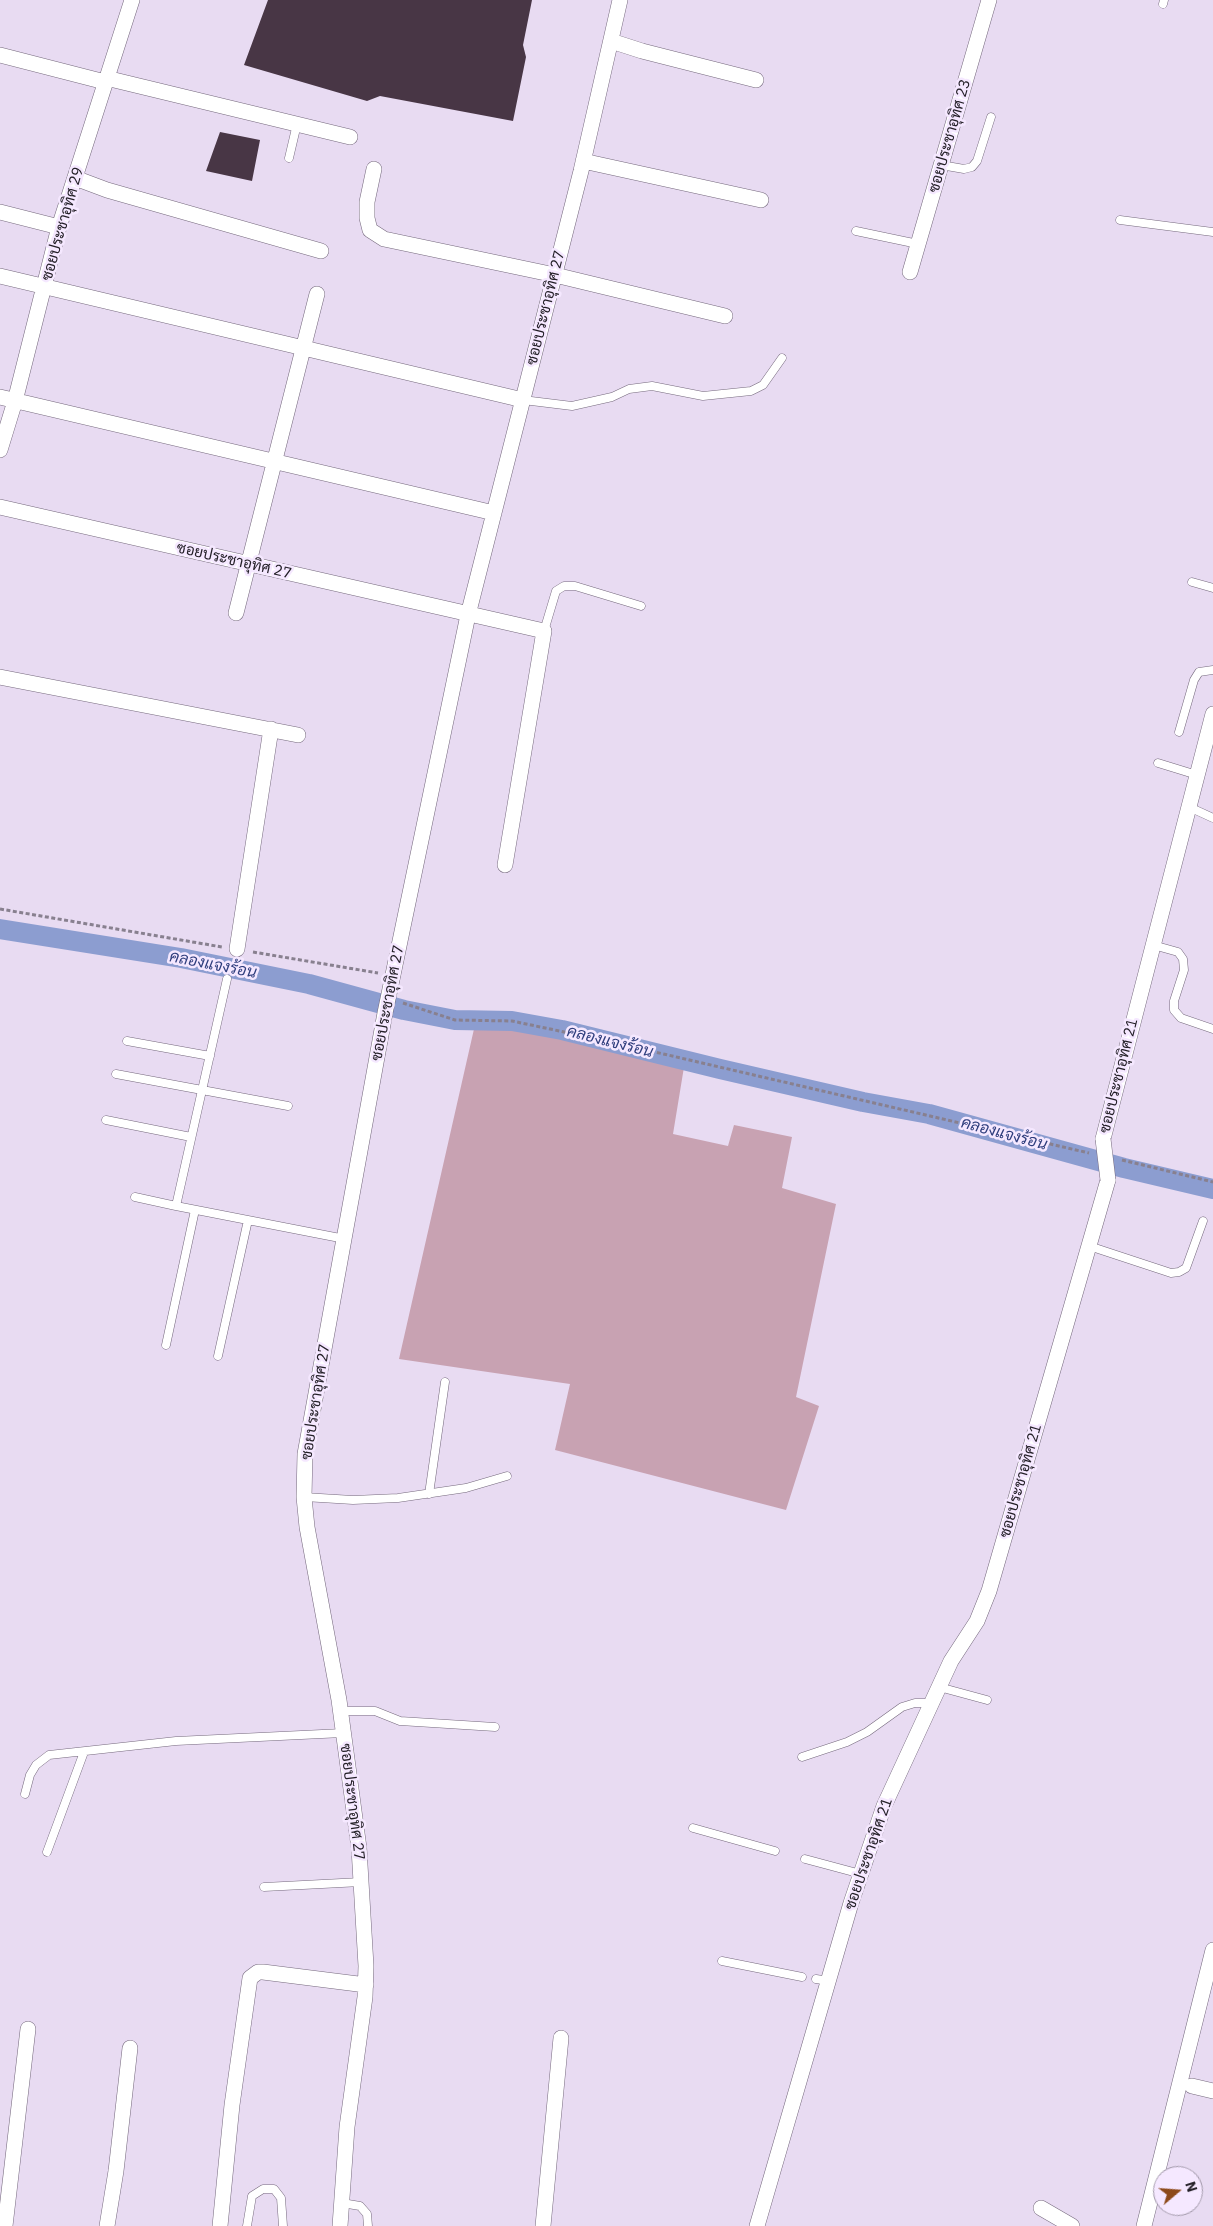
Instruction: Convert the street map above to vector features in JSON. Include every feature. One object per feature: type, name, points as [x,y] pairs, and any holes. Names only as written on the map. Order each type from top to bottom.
[{"type":"street","name":"ซอยประชาอุทิศ 29","points":[[0,450],[7,399],[45,287],[60,227],[105,80],[132,0]]},
{"type":"street","name":"ซอยประชาอุทิศ 27","points":[[340,2226],[347,2127],[366,1985],[359,1848],[340,1711],[307,1527],[304,1497],[305,1454],[387,1006],[468,615],[584,161],[620,0]]},
{"type":"street","name":"ซอยประชาอุทิศ 23","points":[[910,272],[989,0]]},
{"type":"street","points":[[611,41],[642,51],[756,80]]},
{"type":"street","points":[[0,54],[350,137]]},
{"type":"street","points":[[584,161],[761,200]]},
{"type":"street","points":[[374,169],[367,202],[367,218],[370,230],[384,239],[554,275],[725,316]]},
{"type":"street","points":[[75,178],[134,198],[321,251]]},
{"type":"street","points":[[0,212],[60,227]]},
{"type":"street","points":[[0,276],[523,400]]},
{"type":"street","points":[[236,613],[317,294]]},
{"type":"street","points":[[7,399],[494,513]]},
{"type":"street","name":"ซอยประชาอุทิศ 27","points":[[0,507],[468,615]]},
{"type":"street","points":[[468,615],[544,631],[505,865]]},
{"type":"street","points":[[0,677],[298,735]]},
{"type":"street","name":"ซอยประชาอุทิศ 21","points":[[756,2226],[822,1980],[884,1806],[951,1661],[977,1621],[988,1591],[1108,1180],[1103,1139],[1213,714]]},
{"type":"street","points":[[237,949],[270,729]]},
{"type":"street","points":[[1144,2226],[1213,1950]]},
{"type":"street","points":[[220,2226],[232,2105],[250,1978],[258,1972],[263,1972],[366,1985]]},
{"type":"street","points":[[5,2226],[28,2029]]},
{"type":"street","points":[[543,2226],[561,2038]]},
{"type":"street","points":[[107,2226],[116,2171],[130,2048]]},
{"type":"street","points":[[1192,2086],[1213,2091]]},
{"type":"street","points":[[1041,2208],[1072,2226]]},
{"type":"lane","points":[[941,165],[964,169],[972,167],[977,161],[992,117]]},
{"type":"lane","points":[[289,158],[297,124]]},
{"type":"lane","points":[[1120,220],[1213,232]]},
{"type":"lane","points":[[856,231],[918,244]]},
{"type":"lane","points":[[523,400],[572,406],[612,397],[629,389],[652,386],[703,396],[751,391],[764,384],[782,358]]},
{"type":"lane","points":[[1192,582],[1213,588]]},
{"type":"lane","points":[[544,631],[556,591],[564,586],[575,586],[641,606]]},
{"type":"lane","points":[[1178,732],[1194,680],[1199,672],[1213,670]]},
{"type":"lane","points":[[1158,763],[1197,775]]},
{"type":"lane","points":[[1189,807],[1213,818]]},
{"type":"lane","points":[[1153,945],[1178,952],[1184,959],[1184,970],[1174,1000],[1174,1010],[1181,1018],[1213,1029]]},
{"type":"lane","points":[[176,1206],[228,979]]},
{"type":"lane","points":[[127,1041],[210,1056]]},
{"type":"lane","points":[[116,1074],[288,1106]]},
{"type":"lane","points":[[106,1120],[191,1137]]},
{"type":"lane","points":[[135,1197],[345,1238]]},
{"type":"lane","points":[[166,1345],[195,1210]]},
{"type":"lane","points":[[218,1356],[248,1220]]},
{"type":"lane","points":[[1089,1246],[1171,1273],[1179,1272],[1186,1268],[1203,1221]]},
{"type":"lane","points":[[429,1494],[445,1382]]},
{"type":"lane","points":[[304,1497],[353,1500],[398,1498],[466,1488],[507,1476]]},
{"type":"lane","points":[[939,1687],[987,1700]]},
{"type":"lane","points":[[802,1756],[847,1742],[867,1732],[902,1707],[916,1703],[931,1703]]},
{"type":"lane","points":[[340,1711],[375,1711],[400,1722],[495,1727]]},
{"type":"lane","points":[[26,1794],[30,1775],[36,1765],[49,1755],[176,1742],[343,1733]]},
{"type":"lane","points":[[47,1852],[84,1752]]},
{"type":"lane","points":[[694,1828],[775,1851]]},
{"type":"lane","points":[[805,1859],[861,1874]]},
{"type":"lane","points":[[264,1887],[361,1882]]},
{"type":"lane","points":[[722,1961],[802,1977]]},
{"type":"lane","points":[[248,2226],[252,2196],[263,2189],[274,2189],[281,2198],[283,2226]]},
{"type":"lane","points":[[342,2203],[360,2206],[367,2214],[368,2226]]},
{"type":"path","points":[[0,909],[393,976]]},
{"type":"path","points":[[387,1006],[455,1020],[512,1021],[1095,1154]]},
{"type":"path","points":[[1114,1159],[1213,1182]]},
{"type":"shaded area","points":[[489,1024],[537,1028],[684,1067],[673,1134],[728,1146],[734,1125],[792,1137],[782,1188],[836,1204],[796,1397],[819,1406],[786,1510],[555,1450],[570,1384],[399,1359],[474,1029]]},
{"type":"building","points":[[268,0],[532,0],[523,45],[526,57],[513,121],[380,96],[367,101],[244,65]]},
{"type":"building","points":[[220,132],[260,140],[252,181],[206,171]]},
{"type":"waterway","name":"คลองแจงร้อน","points":[[0,929],[181,958],[309,984],[404,1010],[455,1020],[512,1021],[562,1030],[863,1102],[929,1114],[1124,1168],[1213,1189]]}]
